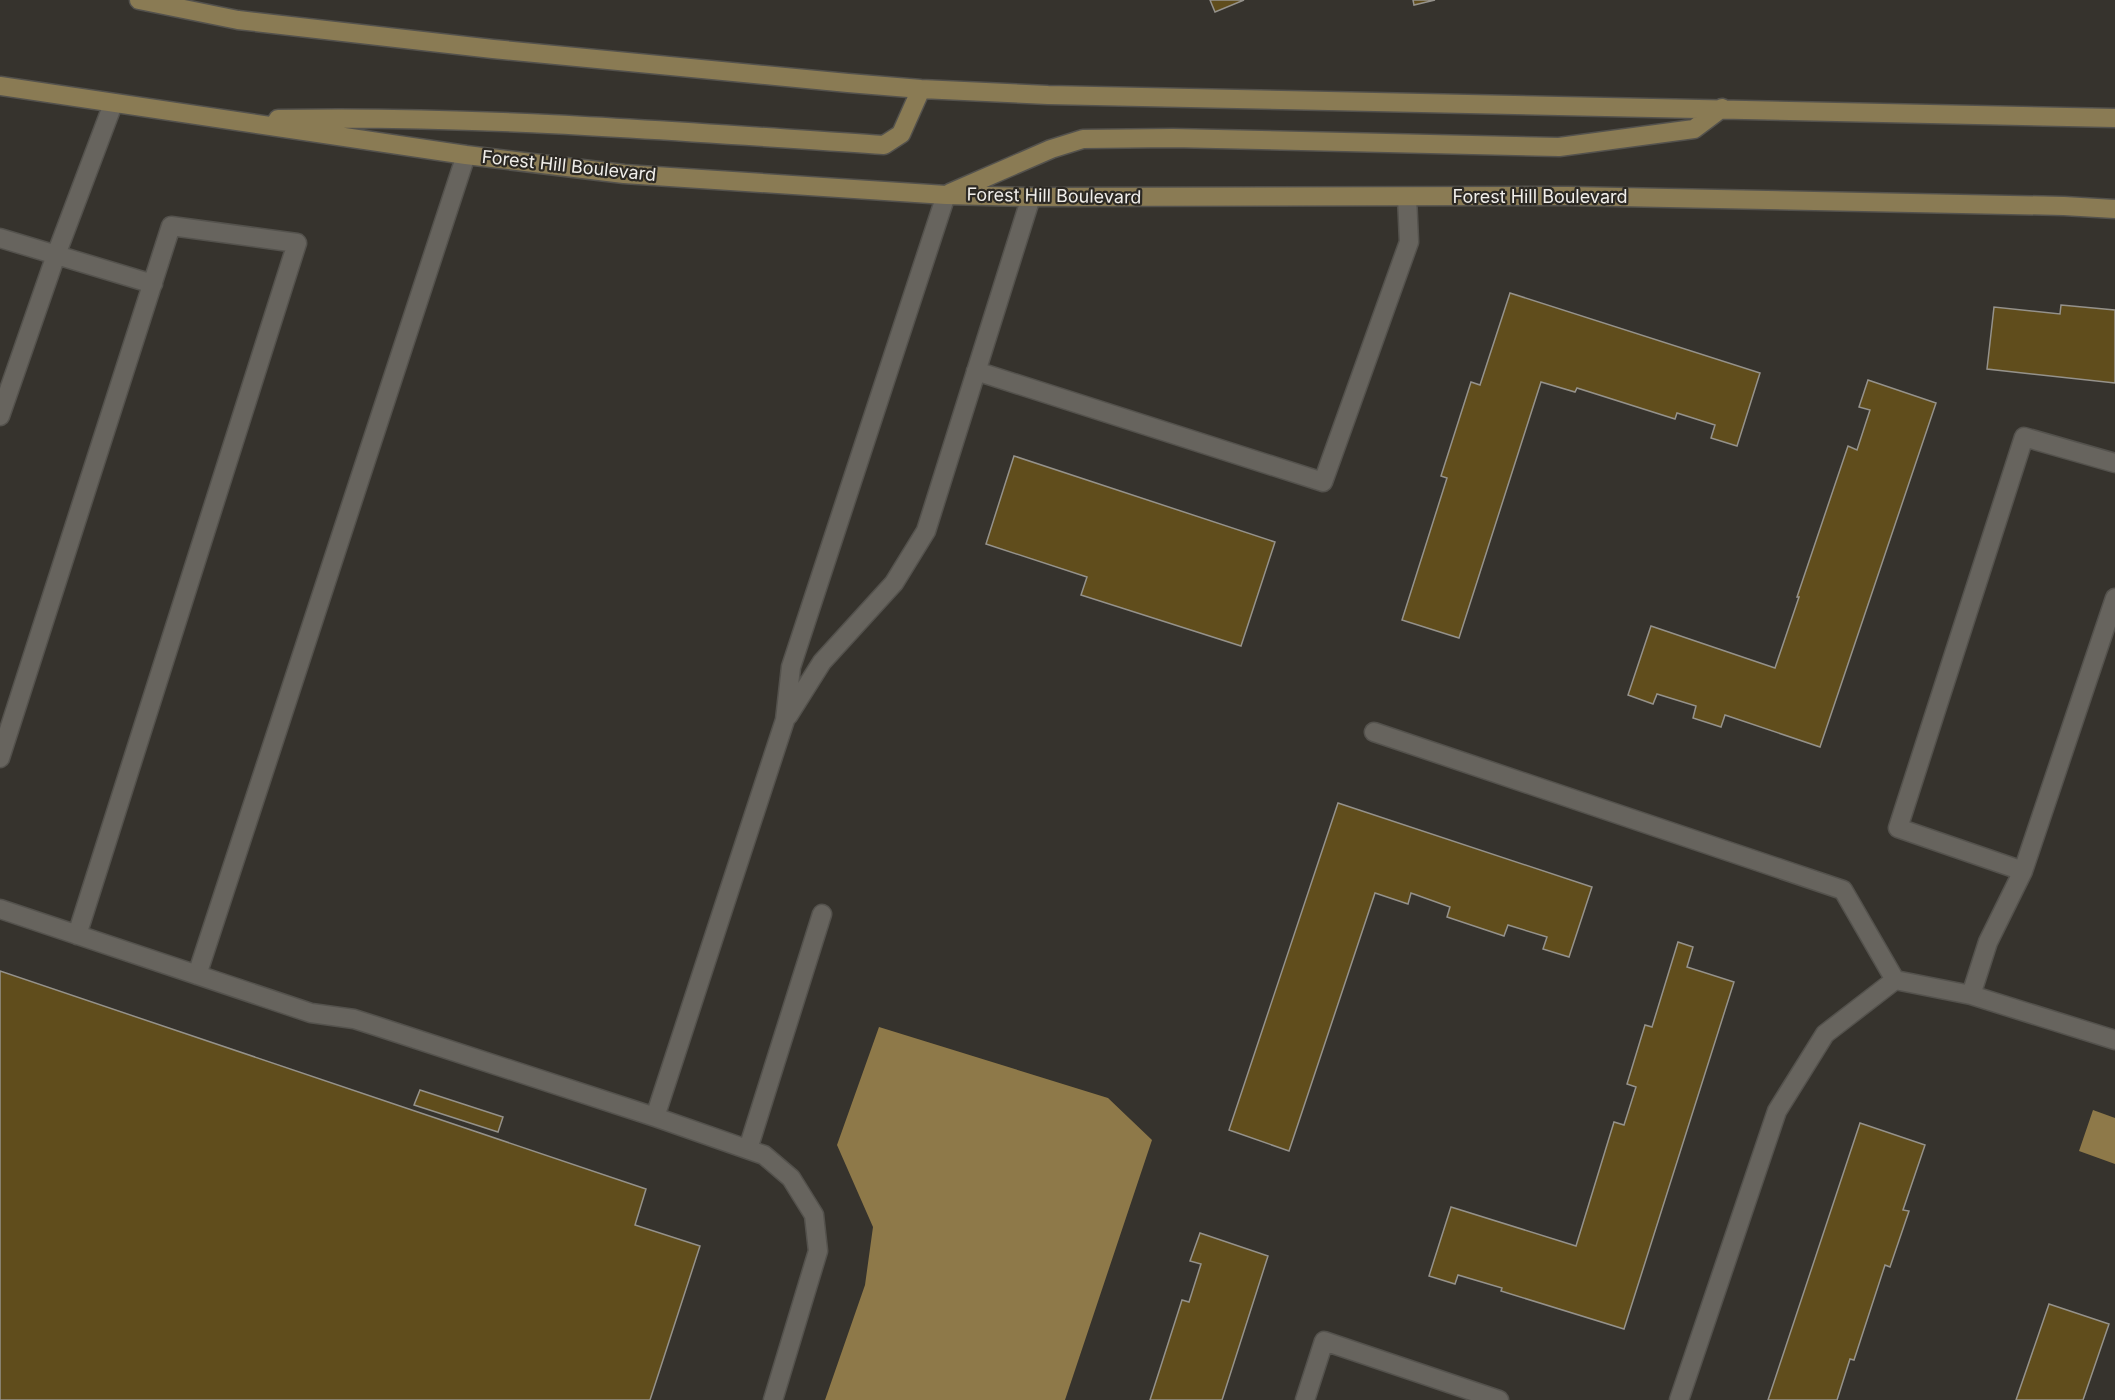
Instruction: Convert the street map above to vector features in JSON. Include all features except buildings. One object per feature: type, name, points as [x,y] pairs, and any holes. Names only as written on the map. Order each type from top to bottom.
[{"type":"main road","points":[[139,0],[261,23],[493,49],[921,89],[1072,95],[2115,118]]},
{"type":"main road","name":"Forest Hill Boulevard","points":[[0,87],[466,155],[624,174],[946,195],[1031,197],[1569,196],[2115,209]]},
{"type":"main road","points":[[226,121],[351,118],[515,121],[884,145],[901,134],[921,89]]},
{"type":"main road","points":[[946,195],[1051,149],[1083,139],[1173,138],[1559,147],[1694,129],[1722,108]]},
{"type":"lane","points":[[0,416],[56,255],[113,104]]},
{"type":"lane","points":[[198,975],[466,155]]},
{"type":"lane","points":[[655,1116],[785,720],[791,668],[946,195]]},
{"type":"lane","points":[[785,720],[822,662],[894,583],[926,531],[1031,197]]},
{"type":"lane","points":[[976,371],[1323,482],[1409,242],[1407,197]]},
{"type":"lane","points":[[0,758],[171,226],[297,243],[77,935]]},
{"type":"lane","points":[[0,238],[153,284]]},
{"type":"lane","points":[[2023,870],[1898,828],[2024,437],[2115,463]]},
{"type":"lane","points":[[1971,995],[1988,942],[2023,870],[2115,598]]},
{"type":"lane","points":[[1374,732],[1843,890],[1895,980]]},
{"type":"lane","points":[[0,909],[311,1013],[354,1019],[376,1026],[655,1116],[764,1155],[791,1178],[814,1215],[818,1251],[773,1400]]},
{"type":"lane","points":[[748,1149],[822,914]]},
{"type":"lane","points":[[1679,1400],[1777,1112],[1825,1034],[1895,980],[1971,995],[2115,1040]]},
{"type":"lane","points":[[1305,1400],[1324,1341],[1499,1400]]},
{"type":"shaded area","points":[[879,1027],[1108,1098],[1152,1140],[1065,1400],[825,1400],[865,1285],[873,1227],[837,1145]]},
{"type":"shaded area","points":[[2093,1110],[2115,1118],[2115,1164],[2079,1151]]}]
